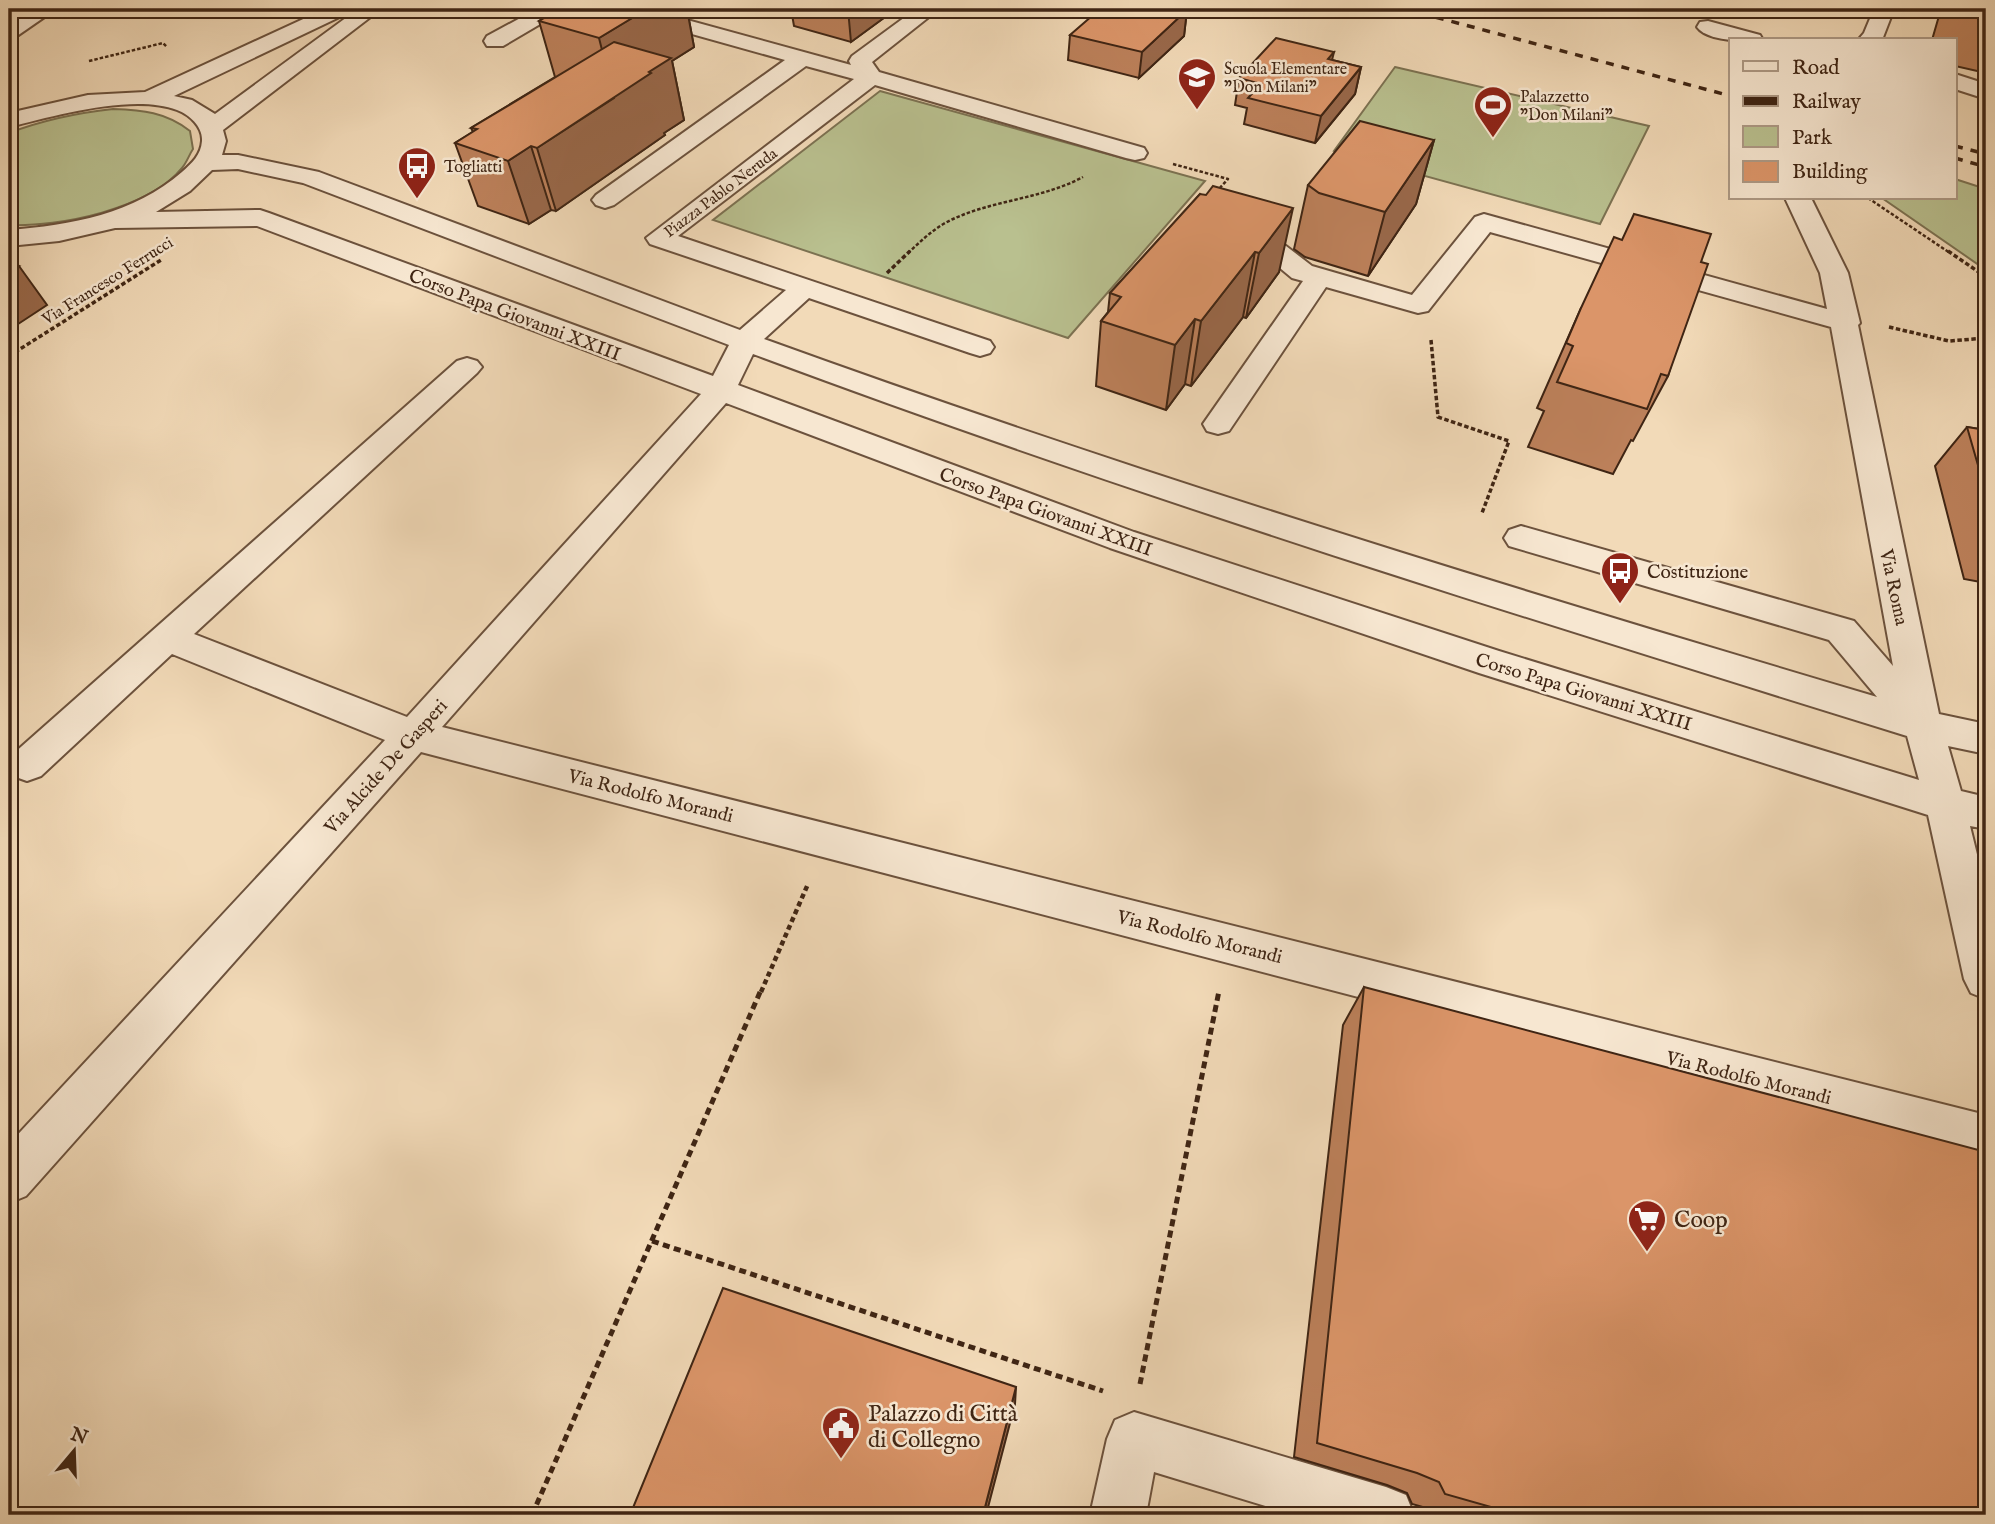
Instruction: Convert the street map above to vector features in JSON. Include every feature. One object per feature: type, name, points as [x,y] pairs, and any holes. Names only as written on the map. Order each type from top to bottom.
[{"type":"street","points":[[9,31],[46,9]]},
{"type":"street","points":[[149,99],[341,9]]},
{"type":"street","points":[[212,127],[371,9]]},
{"type":"street","points":[[495,41],[552,9]]},
{"type":"street","points":[[624,9],[1126,150]]},
{"type":"street","points":[[871,77],[860,61],[929,9]]},
{"type":"street","points":[[1872,38],[1884,9]]},
{"type":"street","points":[[1708,27],[1745,38]]},
{"type":"street","points":[[605,200],[803,58]]},
{"type":"street","name":"Piazza Pablo Neruda","points":[[871,77],[659,239],[980,347]]},
{"type":"street","points":[[1956,81],[1986,92]]},
{"type":"street","points":[[9,120],[59,105],[106,98],[149,99],[192,110],[205,118],[212,127],[215,138],[213,150],[205,163],[173,191],[112,220],[73,230],[9,238]]},
{"type":"street","points":[[205,163],[238,162],[310,177],[745,341],[1176,494],[1436,578],[1923,726],[1986,739]]},
{"type":"street","name":"Via Roma","points":[[1799,200],[1834,273],[1846,323],[1923,726],[1945,804],[1986,979]]},
{"type":"street","name":"Corso Papa Giovanni XXIII","points":[[112,220],[260,218],[1122,540],[1492,663],[1945,804],[1986,813]]},
{"type":"street","points":[[1187,225],[1277,252],[1301,272],[1419,305],[1484,222],[1846,323]]},
{"type":"street","points":[[1219,424],[1319,277]]},
{"type":"street","points":[[745,341],[805,287]]},
{"type":"street","name":"Via Alcide De Gasperi","points":[[9,1179],[413,735],[719,391],[745,341]]},
{"type":"street","points":[[27,765],[467,367]]},
{"type":"street","points":[[1521,538],[1841,630],[1923,726]]},
{"type":"street","name":"Via Rodolfo Morandi","points":[[167,638],[413,735],[1986,1138]]},
{"type":"street","points":[[1118,1515],[1135,1420],[1386,1515]]},
{"type":"path","points":[[884,276],[936,230],[954,219],[1037,198],[1067,186],[1126,150],[1228,179],[1187,225]]},
{"type":"path","points":[[1871,200],[1986,277]]},
{"type":"path","name":"Via Francesco Ferrucci","points":[[9,356],[172,254]]},
{"type":"path","points":[[1427,294],[1438,417],[1509,441],[1481,516]]},
{"type":"path","points":[[1846,323],[1885,326],[1939,340],[1968,342],[1986,338]]},
{"type":"path","points":[[532,1515],[827,841]]},
{"type":"path","points":[[652,1241],[1135,1420],[1228,944]]},
{"type":"green space","name":"Palazzetto \"Don Milani\"","points":[[1395,67],[1649,126],[1600,224],[1334,151]]},
{"type":"green space","points":[[880,91],[1205,181],[1068,338],[713,220]]},
{"type":"green space","points":[[113,109],[153,113],[190,131],[193,149],[182,168],[148,194],[102,213],[52,223],[9,225],[9,133],[60,118]]},
{"type":"green space","points":[[1956,179],[1986,189],[1986,270],[1885,200],[1956,200]]},
{"type":"building","points":[[560,9],[647,9],[599,38],[539,21]]},
{"type":"building","points":[[1100,9],[1187,10],[1142,52],[1070,35]]},
{"type":"building","points":[[1276,38],[1334,52],[1328,59],[1361,67],[1321,116],[1248,98],[1261,84],[1239,78]]},
{"type":"building","points":[[614,42],[671,58],[537,148],[531,146],[508,161],[455,143],[477,129],[471,128]]},
{"type":"building","points":[[1360,121],[1434,140],[1385,212],[1319,193],[1308,185]]},
{"type":"building","points":[[1213,186],[1293,208],[1201,321],[1195,319],[1175,345],[1101,321],[1121,297],[1110,293],[1200,194],[1206,195]]},
{"type":"building","points":[[1634,214],[1711,234],[1701,262],[1708,264],[1668,376],[1661,374],[1647,409],[1557,382],[1573,346],[1566,343],[1581,308],[1614,237],[1622,240]]},
{"type":"building","points":[[9,263],[19,266],[9,272]]},
{"type":"building","points":[[1967,427],[1986,430],[1986,493]]},
{"type":"building","name":"Coop","points":[[1364,987],[1986,1152],[1986,1515],[1519,1515],[1445,1494],[1439,1482],[1417,1473],[1317,1443]]},
{"type":"building","name":"Palazzo di Città di Collegno","points":[[723,1288],[1016,1387],[983,1515],[630,1515]]},
{"type":"railway","points":[[1405,9],[1729,95]]},
{"type":"railway","points":[[1956,146],[1986,154]]},
{"type":"railway","points":[[1956,158],[1986,167]]},
{"type":"place","name":"Scuola Elementare \"Don Milani\"","points":[[1197,111]]},
{"type":"place","name":"Palazzetto \"Don Milani\"","points":[[1493,139]]},
{"type":"place","name":"Togliatti","points":[[417,200]]},
{"type":"place","name":"Costituzione","points":[[1620,605]]},
{"type":"place","name":"Coop","points":[[1647,1253]]},
{"type":"place","name":"Palazzo di Città di Collegno","points":[[841,1460]]}]
